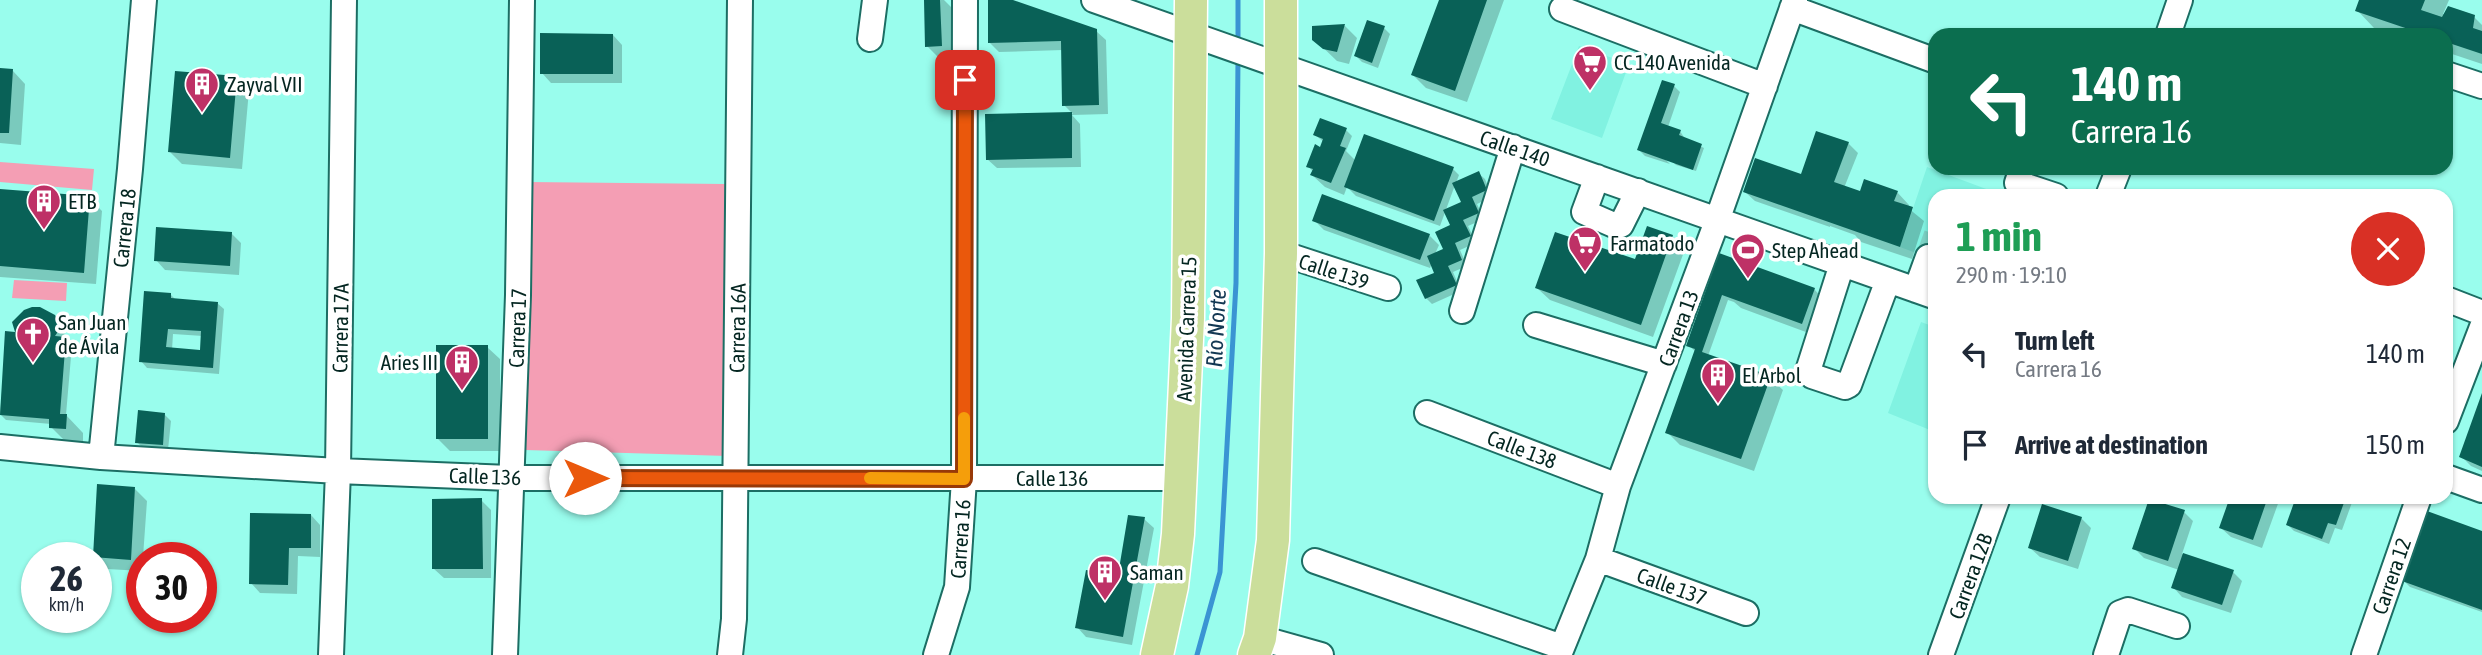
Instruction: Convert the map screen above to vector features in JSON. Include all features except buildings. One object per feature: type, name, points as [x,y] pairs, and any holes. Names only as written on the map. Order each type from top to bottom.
[{"type":"main road","name":"Avenida Carrera 15","points":[[1157,655],[1172,586],[1178,534],[1198,37],[1192,0]]},
{"type":"main road","points":[[1257,647],[1273,540],[1281,253],[1276,63],[1281,0]]},
{"type":"street","name":"Carrera 18","points":[[101,457],[144,0]]},
{"type":"street","name":"Carrera 17A","points":[[331,655],[338,471],[344,0]]},
{"type":"street","name":"Carrera 17","points":[[505,655],[518,295],[522,0]]},
{"type":"street","name":"Carrera 16A","points":[[730,655],[734,619],[740,0]]},
{"type":"street","points":[[870,39],[875,0]]},
{"type":"street","name":"Carrera 16","points":[[936,655],[957,587],[964,479],[965,0]]},
{"type":"street","name":"Calle 140","points":[[1094,0],[1926,293]]},
{"type":"street","points":[[2170,28],[2180,0]]},
{"type":"street","points":[[1793,4],[1928,58]]},
{"type":"street","name":"Carrera 13","points":[[1561,651],[1598,559],[1618,486],[1718,220],[1793,4]]},
{"type":"street","points":[[1562,9],[1765,86]]},
{"type":"street","points":[[2453,76],[2482,86]]},
{"type":"street","points":[[1462,311],[1513,147]]},
{"type":"street","points":[[2020,175],[2017,183],[2035,189]]},
{"type":"street","points":[[1597,177],[1584,212],[1616,226],[1621,225],[1638,191]]},
{"type":"street","name":"Calle 139","points":[[1281,253],[1388,288]]},
{"type":"street","points":[[1926,293],[1928,257]]},
{"type":"street","points":[[1842,264],[1808,371],[1812,376],[1844,387],[1849,385],[1888,280]]},
{"type":"street","points":[[2453,304],[2482,325],[2456,369]]},
{"type":"street","points":[[1536,325],[1664,364]]},
{"type":"street","name":"Calle 138","points":[[1427,413],[1618,486]]},
{"type":"street","name":"Calle 136","points":[[0,447],[101,457],[510,478],[1180,478]]},
{"type":"street","points":[[2453,480],[2482,490]]},
{"type":"street","name":"Carrera 12B","points":[[1941,655],[1995,504]]},
{"type":"street","name":"Carrera 12","points":[[2364,655],[2416,504]]},
{"type":"street","name":"Calle 137","points":[[1598,559],[1746,613]]},
{"type":"street","points":[[1315,561],[1561,651]]},
{"type":"street","points":[[2106,655],[2120,612],[2128,610],[2177,625]]},
{"type":"street","points":[[1257,647],[1321,655]]},
{"type":"shaded area","name":"CC 140 Avenida","points":[[1579,46],[1629,64],[1602,138],[1551,119]]},
{"type":"shaded area","points":[[0,162],[94,169],[92,190],[0,182]]},
{"type":"shaded area","points":[[1927,167],[1928,175],[1949,175],[1986,189],[1928,189],[1928,257],[1900,247]]},
{"type":"shaded area","points":[[528,182],[726,184],[728,456],[525,450]]},
{"type":"shaded area","points":[[14,280],[67,283],[66,301],[12,298]]},
{"type":"shaded area","points":[[1921,322],[1928,324],[1928,429],[1888,413]]},
{"type":"waterway","name":"Río Norte","points":[[1238,0],[1238,42]]},
{"type":"waterway","name":"Río Norte","points":[[1197,655],[1220,572],[1236,283],[1238,59]]},
{"type":"slow traffic","points":[[870,478],[964,479],[964,418]]},
{"type":"place","name":"CC 140 Avenida","points":[[1590,92]]},
{"type":"place","name":"Zayval VII","points":[[202,114]]},
{"type":"place","name":"ETB","points":[[44,231]]},
{"type":"place","name":"Farmatodo","points":[[1585,273]]},
{"type":"place","name":"Step Ahead","points":[[1748,280]]},
{"type":"place","name":"San Juan de Ávila","points":[[33,364]]},
{"type":"place","name":"Aries III","points":[[462,392]]},
{"type":"place","name":"El Arbol","points":[[1718,405]]},
{"type":"place","name":"Saman","points":[[1105,602]]},
{"type":"route","points":[[585,478],[964,479],[965,80]]}]
